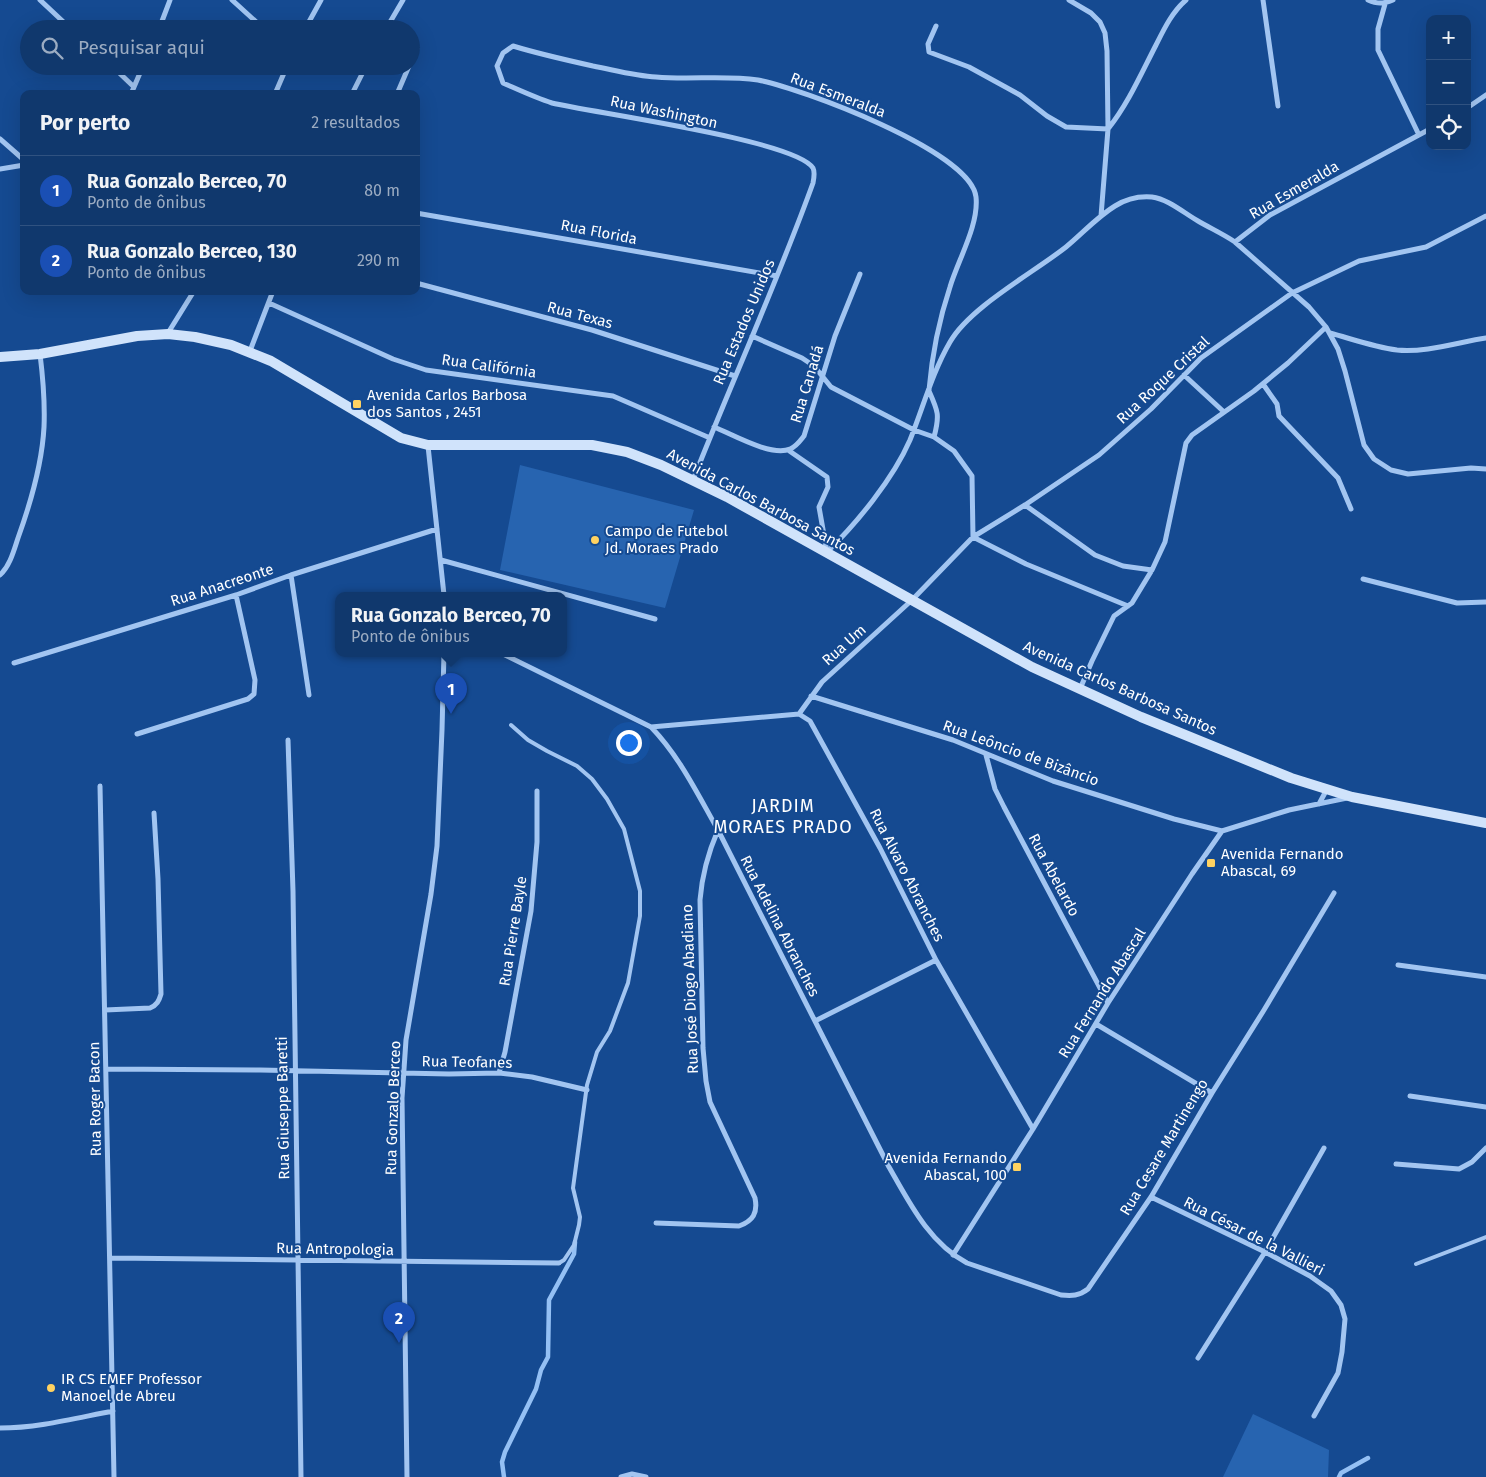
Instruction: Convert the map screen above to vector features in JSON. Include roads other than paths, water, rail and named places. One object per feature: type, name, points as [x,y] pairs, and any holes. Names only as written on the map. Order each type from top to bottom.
[{"type":"main road","name":"Avenida Carlos Barbosa Santos","points":[[0,357],[40,354],[137,336],[168,334],[195,336],[250,351],[401,438],[428,445],[592,445],[627,452],[693,480],[770,520],[1032,667],[1080,690],[1246,761],[1291,778],[1352,797],[1486,823]]},
{"type":"street","points":[[40,0],[61,20]]},
{"type":"street","points":[[162,20],[170,0]]},
{"type":"street","points":[[232,0],[254,20]]},
{"type":"street","points":[[310,20],[321,0]]},
{"type":"street","points":[[391,20],[403,0]]},
{"type":"street","points":[[1069,0],[1091,13],[1100,22],[1107,50],[1108,129],[1100,216]]},
{"type":"street","points":[[1108,129],[1126,104],[1165,28],[1179,6],[1186,0]]},
{"type":"street","points":[[1263,0],[1278,106]]},
{"type":"street","points":[[1368,0],[1376,4],[1385,4],[1393,0]]},
{"type":"street","points":[[1385,4],[1378,29],[1378,50],[1419,135]]},
{"type":"street","points":[[936,26],[928,44],[930,52],[978,71],[1020,95],[1046,116],[1066,127],[1108,129]]},
{"type":"street","name":"Rua Esmeralda","points":[[503,83],[497,66],[503,53],[513,46],[628,73],[682,78],[758,80],[802,93],[882,125],[927,147],[944,158],[958,169],[969,182],[976,195],[976,209],[939,324],[929,390]]},
{"type":"street","points":[[121,75],[134,87]]},
{"type":"street","points":[[133,90],[139,75]]},
{"type":"street","points":[[277,90],[283,75]]},
{"type":"street","points":[[354,90],[362,75]]},
{"type":"street","points":[[399,90],[405,75]]},
{"type":"street","name":"Rua Washington","points":[[503,83],[552,102],[694,130],[753,143],[795,155],[812,168],[814,173]]},
{"type":"street","points":[[1471,105],[1486,95]]},
{"type":"street","name":"Rua Esmeralda","points":[[827,552],[847,533],[874,499],[904,451],[950,342],[964,324],[1066,246],[1100,216],[1117,204],[1135,198],[1153,197],[1166,202],[1234,242],[1270,215],[1426,131]]},
{"type":"street","points":[[0,139],[20,156]]},
{"type":"street","points":[[0,168],[20,166]]},
{"type":"street","name":"Rua Estados Unidos","points":[[693,480],[796,232],[813,183],[814,173]]},
{"type":"street","name":"Rua Florida","points":[[420,214],[777,276]]},
{"type":"street","name":"Rua Roque Cristal","points":[[912,600],[973,537],[1026,505],[1099,455],[1151,409],[1201,358],[1292,293],[1359,261],[1426,247],[1486,216]]},
{"type":"street","points":[[1234,242],[1309,307],[1330,333],[1338,349],[1345,371],[1364,445],[1374,459],[1391,470],[1408,474],[1486,468]]},
{"type":"street","name":"Rua Canadá","points":[[788,450],[798,445],[804,436],[835,336],[860,274]]},
{"type":"street","name":"Rua Texas","points":[[420,284],[592,330],[735,376]]},
{"type":"street","points":[[168,334],[192,295]]},
{"type":"street","points":[[250,351],[272,295]]},
{"type":"street","name":"Rua Califórnia","points":[[269,303],[394,359],[426,370],[613,396],[710,438]]},
{"type":"street","points":[[1080,690],[1114,616],[1132,603],[1152,570],[1165,542],[1186,443],[1192,435],[1263,384],[1326,327]]},
{"type":"street","points":[[1330,333],[1399,350],[1419,349],[1486,338]]},
{"type":"street","points":[[752,336],[802,358],[814,366],[831,387],[914,430],[934,437],[954,451],[972,476],[973,537],[1026,564],[1128,606]]},
{"type":"street","points":[[0,576],[10,559],[26,517],[42,452],[44,400],[40,354]]},
{"type":"street","points":[[1184,375],[1224,412]]},
{"type":"street","points":[[1263,384],[1277,404],[1279,416],[1338,478],[1351,509]]},
{"type":"street","points":[[929,390],[937,408],[938,421],[934,437]]},
{"type":"street","points":[[714,427],[768,449],[775,451],[788,450],[827,477],[828,487],[819,507],[827,552]]},
{"type":"street","points":[[428,445],[444,592]]},
{"type":"street","points":[[1026,505],[1095,555],[1123,566],[1152,570]]},
{"type":"street","name":"Rua Anacreonte","points":[[14,663],[236,595],[291,575],[437,529]]},
{"type":"street","points":[[441,560],[559,592]]},
{"type":"street","points":[[291,575],[309,695]]},
{"type":"street","points":[[1363,579],[1458,603],[1486,602]]},
{"type":"street","points":[[567,594],[655,618]]},
{"type":"street","points":[[137,734],[248,699],[254,694],[255,680],[236,595]]},
{"type":"street","name":"Rua Um","points":[[799,714],[822,682],[912,600]]},
{"type":"street","name":"Rua Gonzalo Berceo","points":[[407,1477],[402,1136],[403,1072],[406,1040],[431,894],[437,846],[444,657]]},
{"type":"street","name":"Rua Adelina Abranches","points":[[510,657],[651,727],[667,743],[718,830],[888,1167],[915,1212],[935,1238],[953,1256]]},
{"type":"street","name":"Rua Leôncio de Bizâncio","points":[[811,696],[953,740],[986,755],[1094,794],[1222,831]]},
{"type":"street","points":[[651,727],[799,714]]},
{"type":"street","name":"Rua Alvaro Abranches","points":[[799,714],[810,721],[815,728],[880,848],[936,960],[1033,1129]]},
{"type":"street","name":"Rua Giuseppe Baretti","points":[[288,740],[293,891],[301,1477]]},
{"type":"street","name":"Rua Abelardo","points":[[986,755],[995,789],[1108,1003]]},
{"type":"street","name":"Rua Roger Bacon","points":[[100,786],[114,1477]]},
{"type":"street","points":[[1319,804],[1327,789]]},
{"type":"street","name":"Rua Pierre Bayle","points":[[499,1073],[530,911],[537,842],[537,791]]},
{"type":"street","points":[[1222,831],[1289,810],[1352,797]]},
{"type":"street","points":[[105,1010],[150,1008],[159,1001],[161,994],[154,813]]},
{"type":"street","name":"Rua José Diogo Abadiano","points":[[656,1223],[739,1226],[748,1223],[753,1218],[757,1207],[710,1102],[706,1081],[703,1048],[700,900],[701,881],[706,860],[718,830]]},
{"type":"street","name":"Rua Fernando Abascal","points":[[953,1256],[1033,1129],[1108,1003],[1222,831]]},
{"type":"street","name":"Rua Cesare Martinengo","points":[[953,1256],[1061,1295],[1072,1296],[1081,1294],[1088,1289],[1151,1197],[1334,893]]},
{"type":"street","points":[[815,1021],[936,960]]},
{"type":"street","points":[[1398,965],[1486,978]]},
{"type":"street","points":[[1096,1024],[1212,1093]]},
{"type":"street","name":"Rua Teofanes","points":[[106,1069],[449,1074],[499,1073],[548,1080],[587,1090]]},
{"type":"street","points":[[1410,1096],[1486,1107]]},
{"type":"street","points":[[1198,1358],[1265,1252],[1324,1148]]},
{"type":"street","points":[[1396,1164],[1459,1169],[1472,1162],[1486,1148]]},
{"type":"street","name":"Rua César de la Vallieri","points":[[1151,1197],[1265,1252],[1310,1276],[1332,1291],[1341,1305],[1345,1319],[1342,1352],[1338,1373],[1314,1416]]},
{"type":"street","name":"Rua Antropologia","points":[[111,1258],[559,1263]]},
{"type":"street","points":[[0,1428],[17,1428],[113,1411]]},
{"type":"street","points":[[620,1477],[632,1474],[646,1477]]},
{"type":"lane","points":[[511,725],[528,740],[547,752],[578,766],[592,779],[607,799],[624,829],[640,892],[640,916],[632,969],[626,991],[610,1031],[597,1052],[587,1090],[574,1188],[580,1217],[579,1226],[574,1245],[564,1260],[559,1263]]},
{"type":"lane","points":[[1416,1264],[1486,1238]]},
{"type":"waterway","points":[[504,1477],[502,1462],[505,1452],[536,1389],[541,1370],[548,1357],[549,1300],[574,1254],[575,1242]]},
{"type":"waterway","points":[[1339,1477],[1341,1473],[1368,1458]]},
{"type":"place","name":"Avenida Carlos Barbosa dos Santos , 2451","points":[[357,404]]},
{"type":"place","name":"Campo de Futebol Jd. Moraes Prado","points":[[595,540]]},
{"type":"place","name":"Rua Gonzalo Berceo, 70","points":[[451,714]]},
{"type":"place","name":"Avenida Fernando Abascal, 69","points":[[1211,863]]},
{"type":"place","name":"Avenida Fernando Abascal, 100","points":[[1017,1167]]},
{"type":"place","name":"Rua Gonzalo Berceo, 130","points":[[399,1343]]},
{"type":"place","name":"IR CS EMEF Professor Manoel de Abreu","points":[[51,1388]]},
{"type":"district","name":"JARDIM MORAES PRADO","points":[[783,816]]}]
